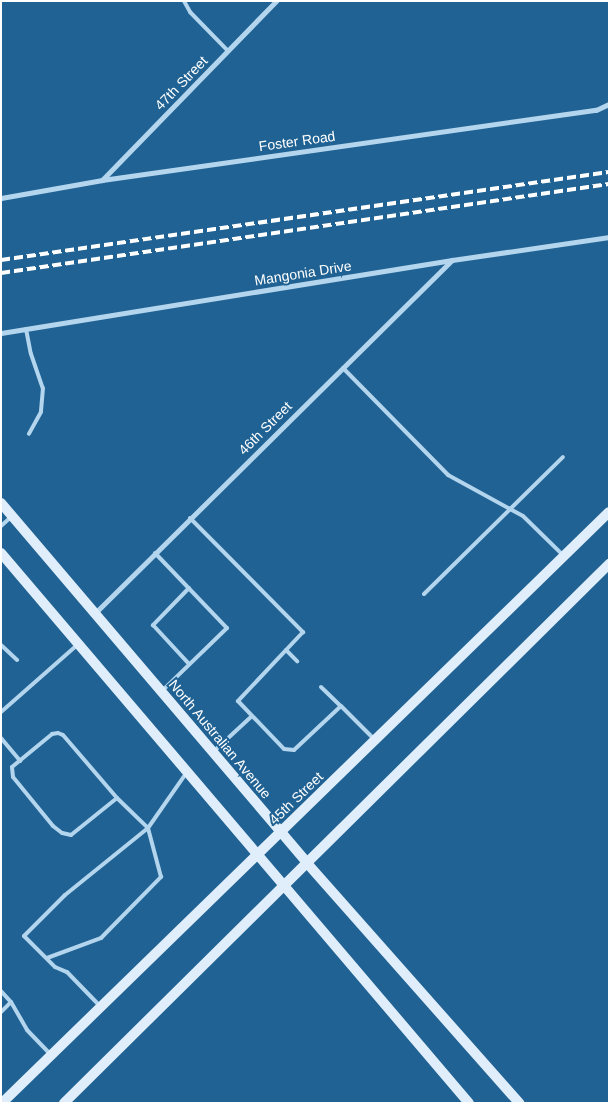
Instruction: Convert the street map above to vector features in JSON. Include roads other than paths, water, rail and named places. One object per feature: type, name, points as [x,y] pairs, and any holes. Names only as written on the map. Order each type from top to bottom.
[{"type":"main road","name":"North Australian Avenue","points":[[1,503],[306,862],[519,1103]]},
{"type":"main road","name":"45th Street","points":[[2,1103],[203,905],[259,854],[609,512]]},
{"type":"main road","points":[[1,553],[469,1103]]},
{"type":"main road","points":[[64,1103],[609,564]]},
{"type":"street","name":"47th Street","points":[[102,180],[276,1]]},
{"type":"street","name":"Foster Road","points":[[1,198],[102,180],[596,110],[609,104]]},
{"type":"street","name":"Mangonia Drive","points":[[1,333],[452,260],[609,238]]},
{"type":"street","name":"46th Street","points":[[94,613],[452,260]]},
{"type":"lane","points":[[184,1],[190,12],[228,51]]},
{"type":"lane","points":[[26,329],[31,354],[43,388],[41,412],[29,434]]},
{"type":"lane","points":[[343,368],[448,475],[523,516],[564,556]]},
{"type":"lane","points":[[424,594],[563,457]]},
{"type":"lane","points":[[1,526],[12,516]]},
{"type":"lane","points":[[190,518],[303,632],[238,701],[284,749],[294,750],[341,706]]},
{"type":"lane","points":[[155,553],[226,628],[161,691]]},
{"type":"lane","points":[[189,588],[153,625],[190,664]]},
{"type":"lane","points":[[1,712],[79,644]]},
{"type":"lane","points":[[1,645],[17,660]]},
{"type":"lane","points":[[286,650],[297,661]]},
{"type":"lane","points":[[321,687],[375,740]]},
{"type":"lane","points":[[213,752],[252,716]]},
{"type":"lane","points":[[47,958],[101,938],[161,877],[148,828],[117,798],[64,735],[52,734],[12,767],[13,777],[53,826],[62,833],[71,835],[117,798]]},
{"type":"lane","points":[[1,738],[20,761]]},
{"type":"lane","points":[[100,1006],[67,972],[55,967],[24,936],[65,895],[148,828],[188,771]]},
{"type":"lane","points":[[1,992],[11,1002],[27,1030],[50,1055]]},
{"type":"lane","points":[[1,1012],[11,1002]]},
{"type":"railway","points":[[1,260],[609,172]]},
{"type":"railway","points":[[1,273],[609,184]]}]
